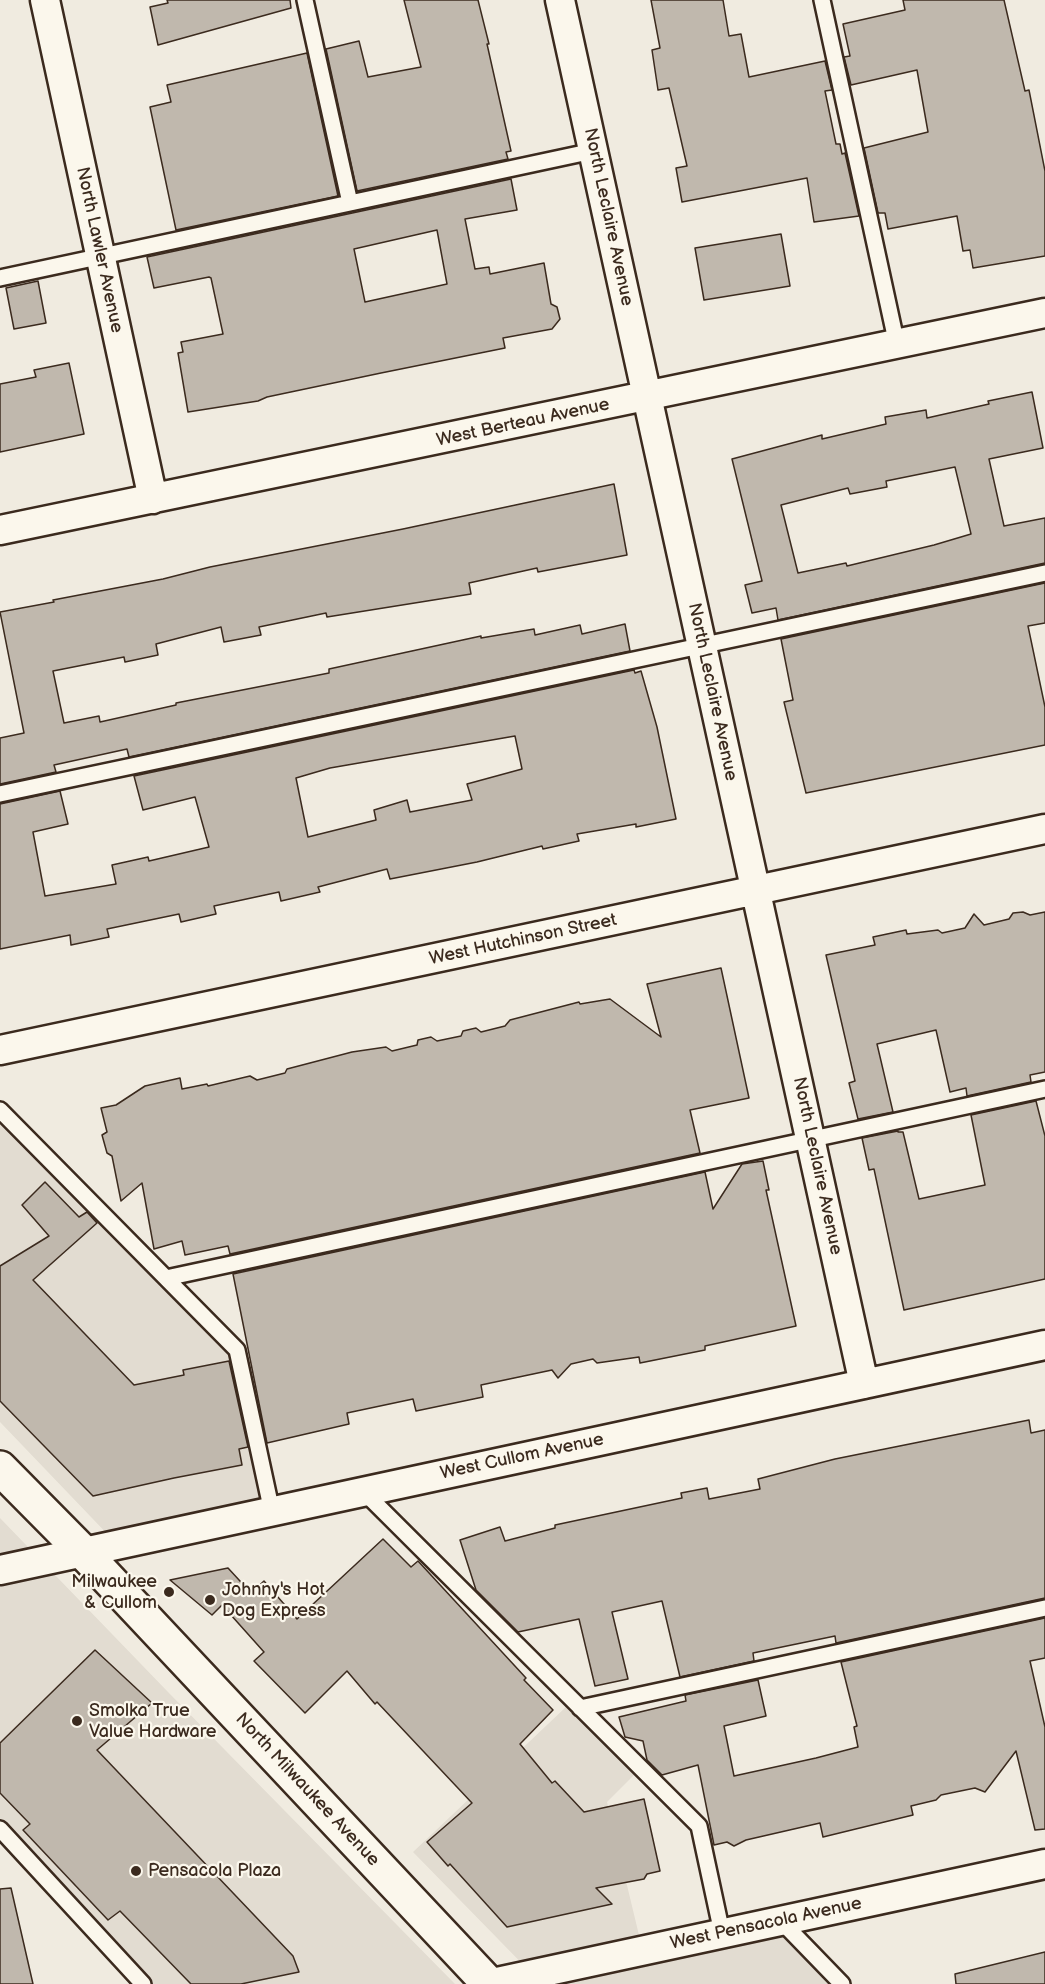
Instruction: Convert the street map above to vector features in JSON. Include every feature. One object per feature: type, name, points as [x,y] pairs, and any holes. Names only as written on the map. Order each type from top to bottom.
[{"type":"main road","name":"North Milwaukee Avenue","points":[[0,1468],[83,1552],[488,1984]]},
{"type":"street","name":"North Lawler Avenue","points":[[45,0],[153,499]]},
{"type":"street","name":"North Leclaire Avenue","points":[[560,0],[864,1384]]},
{"type":"street","name":"West Berteau Avenue","points":[[0,530],[1045,313]]},
{"type":"street","name":"West Hutchinson Street","points":[[0,1050],[1045,829]]},
{"type":"street","name":"West Cullom Avenue","points":[[0,1570],[1045,1345]]},
{"type":"street","name":"West Pensacola Avenue","points":[[488,1984],[1045,1864]]},
{"type":"lane","points":[[305,0],[350,203]]},
{"type":"lane","points":[[822,0],[897,345]]},
{"type":"lane","points":[[0,278],[593,151]]},
{"type":"lane","points":[[0,795],[1045,573]]},
{"type":"lane","points":[[166,1278],[1045,1089]]},
{"type":"lane","points":[[0,1110],[237,1350],[272,1512]]},
{"type":"lane","points":[[364,1492],[699,1827],[722,1933]]},
{"type":"lane","points":[[580,1708],[1045,1608]]},
{"type":"lane","points":[[0,1829],[143,1984]]},
{"type":"lane","points":[[781,1921],[842,1984]]},
{"type":"shaded area","points":[[0,1119],[232,1352],[268,1508],[114,1541],[0,1422]]},
{"type":"shaded area","name":"Pensacola Plaza","points":[[0,1518],[455,1984],[152,1984],[10,1825],[0,1826]]},
{"type":"shaded area","points":[[567,1706],[637,1772],[607,1802],[644,1956],[779,1926],[836,1984],[542,1984],[413,1852]]},
{"type":"building","points":[[167,0],[290,0],[291,8],[158,45],[150,7],[168,3]]},
{"type":"building","points":[[404,0],[478,0],[511,151],[506,152],[508,159],[357,191],[326,49],[359,41],[368,77],[421,67]]},
{"type":"building","points":[[651,0],[723,0],[729,36],[741,34],[749,77],[825,61],[832,90],[825,91],[836,144],[840,144],[842,154],[845,153],[859,216],[814,222],[807,178],[682,202],[676,168],[687,166],[669,88],[658,90],[652,50],[660,48]]},
{"type":"building","points":[[903,0],[1004,0],[1025,91],[1029,90],[1045,171],[1045,256],[973,268],[970,250],[963,251],[957,216],[888,229],[885,213],[878,213],[864,148],[928,132],[917,70],[851,85],[844,57],[850,56],[843,24],[905,10]]},
{"type":"building","points":[[307,53],[338,196],[176,230],[150,107],[171,102],[167,85]]},
{"type":"building","points":[[511,179],[517,210],[465,219],[475,269],[489,267],[490,274],[544,263],[551,304],[557,307],[560,319],[552,329],[503,338],[505,348],[267,397],[258,401],[188,412],[178,353],[183,352],[181,342],[223,334],[211,278],[154,288],[147,257]],"holes":[[[437,230],[447,284],[365,302],[354,249]]]},
{"type":"building","points":[[781,234],[790,286],[704,300],[695,248]]},
{"type":"building","points":[[38,281],[46,323],[14,329],[6,288]]},
{"type":"building","points":[[69,363],[84,434],[0,452],[0,384],[36,377],[34,370]]},
{"type":"building","points":[[1032,392],[1043,448],[989,459],[1004,526],[1045,518],[1045,563],[778,620],[776,608],[752,613],[745,585],[762,581],[732,459],[822,435],[822,439],[886,424],[885,417],[926,410],[927,418],[989,404],[988,401]],"holes":[[[955,467],[971,534],[847,566],[846,563],[798,573],[781,505],[848,488],[850,494],[887,487],[886,481]]]},
{"type":"building","points":[[614,484],[627,555],[538,572],[537,568],[469,583],[471,594],[327,617],[326,613],[259,627],[261,635],[224,642],[221,627],[156,644],[158,655],[125,662],[124,657],[53,671],[64,723],[99,716],[100,722],[176,705],[176,703],[329,673],[329,669],[481,636],[481,638],[534,629],[535,635],[580,625],[582,634],[625,624],[630,651],[129,757],[127,749],[54,765],[56,772],[0,784],[0,738],[24,733],[0,612]]},
{"type":"building","points":[[1045,583],[1045,623],[1028,626],[1045,707],[1045,745],[806,793],[784,702],[793,700],[781,639]]},
{"type":"building","points":[[634,670],[635,673],[641,671],[657,727],[676,819],[636,827],[636,824],[577,834],[579,841],[543,849],[542,846],[477,862],[390,879],[387,869],[318,887],[320,892],[281,901],[279,892],[214,906],[216,914],[181,922],[179,914],[107,929],[109,937],[71,945],[70,935],[0,949],[0,804],[60,791],[68,824],[33,832],[45,896],[116,884],[112,865],[148,857],[149,861],[209,847],[195,797],[143,810],[134,776]],"holes":[[[515,736],[522,769],[467,784],[472,800],[410,812],[407,800],[374,810],[376,820],[308,837],[296,778],[330,768]]]},
{"type":"building","points":[[1023,912],[1030,915],[1045,912],[1045,1072],[1030,1075],[1031,1082],[967,1096],[966,1088],[950,1092],[936,1030],[877,1044],[893,1112],[858,1119],[849,1083],[855,1081],[826,955],[875,945],[873,937],[906,930],[907,934],[938,930],[942,933],[965,928],[974,914],[984,925],[1009,919],[1013,913]]},
{"type":"building","points":[[721,968],[749,1098],[690,1110],[700,1153],[230,1254],[228,1246],[185,1255],[182,1241],[154,1249],[142,1183],[121,1201],[112,1156],[107,1153],[102,1135],[107,1132],[101,1108],[116,1105],[145,1086],[180,1078],[182,1089],[207,1084],[208,1086],[250,1076],[257,1080],[285,1073],[287,1069],[352,1052],[386,1047],[392,1051],[417,1045],[418,1040],[431,1037],[437,1041],[461,1036],[463,1031],[476,1028],[481,1032],[505,1026],[510,1020],[579,1002],[580,1004],[610,999],[661,1037],[647,984]]},
{"type":"building","points":[[1036,1101],[1045,1136],[1045,1279],[904,1310],[874,1169],[869,1170],[862,1138],[903,1132],[919,1199],[985,1185],[971,1115]]},
{"type":"building","points":[[763,1161],[769,1190],[766,1190],[796,1326],[705,1346],[705,1350],[640,1363],[639,1357],[597,1363],[593,1359],[571,1364],[558,1378],[552,1370],[481,1385],[483,1397],[416,1411],[413,1399],[347,1413],[349,1424],[267,1443],[233,1274],[705,1172],[713,1209],[742,1164]]},
{"type":"building","points":[[45,1182],[79,1217],[87,1212],[97,1223],[33,1280],[134,1385],[184,1375],[183,1370],[229,1361],[248,1447],[239,1449],[242,1465],[93,1496],[0,1401],[0,1266],[49,1236],[22,1205]]},
{"type":"building","points":[[1029,1420],[1031,1433],[1045,1430],[1045,1598],[836,1643],[835,1636],[753,1653],[754,1661],[680,1677],[662,1601],[612,1612],[628,1679],[595,1686],[579,1619],[518,1632],[476,1590],[460,1540],[500,1527],[505,1541],[555,1528],[555,1525],[682,1498],[681,1493],[707,1488],[709,1499],[760,1489],[758,1479],[835,1459]]},
{"type":"building","points":[[383,1539],[411,1567],[418,1561],[553,1710],[520,1744],[552,1783],[555,1781],[584,1812],[644,1799],[660,1871],[647,1874],[644,1879],[596,1888],[612,1904],[507,1927],[427,1842],[472,1803],[377,1702],[375,1704],[347,1671],[305,1713],[254,1661],[264,1652],[222,1605],[212,1615],[170,1580],[228,1568],[251,1593],[264,1581],[297,1619]]},
{"type":"building","points":[[1045,1618],[1045,1658],[1030,1661],[1045,1727],[1045,1829],[1035,1830],[1016,1751],[985,1792],[975,1788],[941,1795],[936,1800],[911,1806],[913,1815],[823,1837],[820,1823],[746,1840],[734,1846],[727,1842],[714,1845],[698,1765],[662,1775],[647,1760],[643,1741],[625,1737],[619,1717],[686,1701],[685,1695],[758,1680],[766,1716],[724,1726],[734,1776],[816,1758],[858,1747],[854,1727],[857,1726],[841,1662]]},
{"type":"building","name":"Pensacola Plaza","points":[[95,1650],[152,1703],[97,1750],[293,1956],[299,1972],[241,1984],[191,1984],[120,1911],[108,1920],[23,1830],[30,1824],[0,1793],[0,1743]]},
{"type":"building","points":[[11,1888],[33,1984],[0,1984],[0,1889]]},
{"type":"building","points":[[1045,1952],[1045,1984],[956,1984],[955,1974]]},
{"type":"place","name":"Milwaukee & Cullom","points":[[169,1592]]},
{"type":"place","name":"Johnny's Hot Dog Express","points":[[210,1600]]},
{"type":"place","name":"Smolka True Value Hardware","points":[[77,1721]]},
{"type":"place","name":"Pensacola Plaza","points":[[136,1871]]}]
